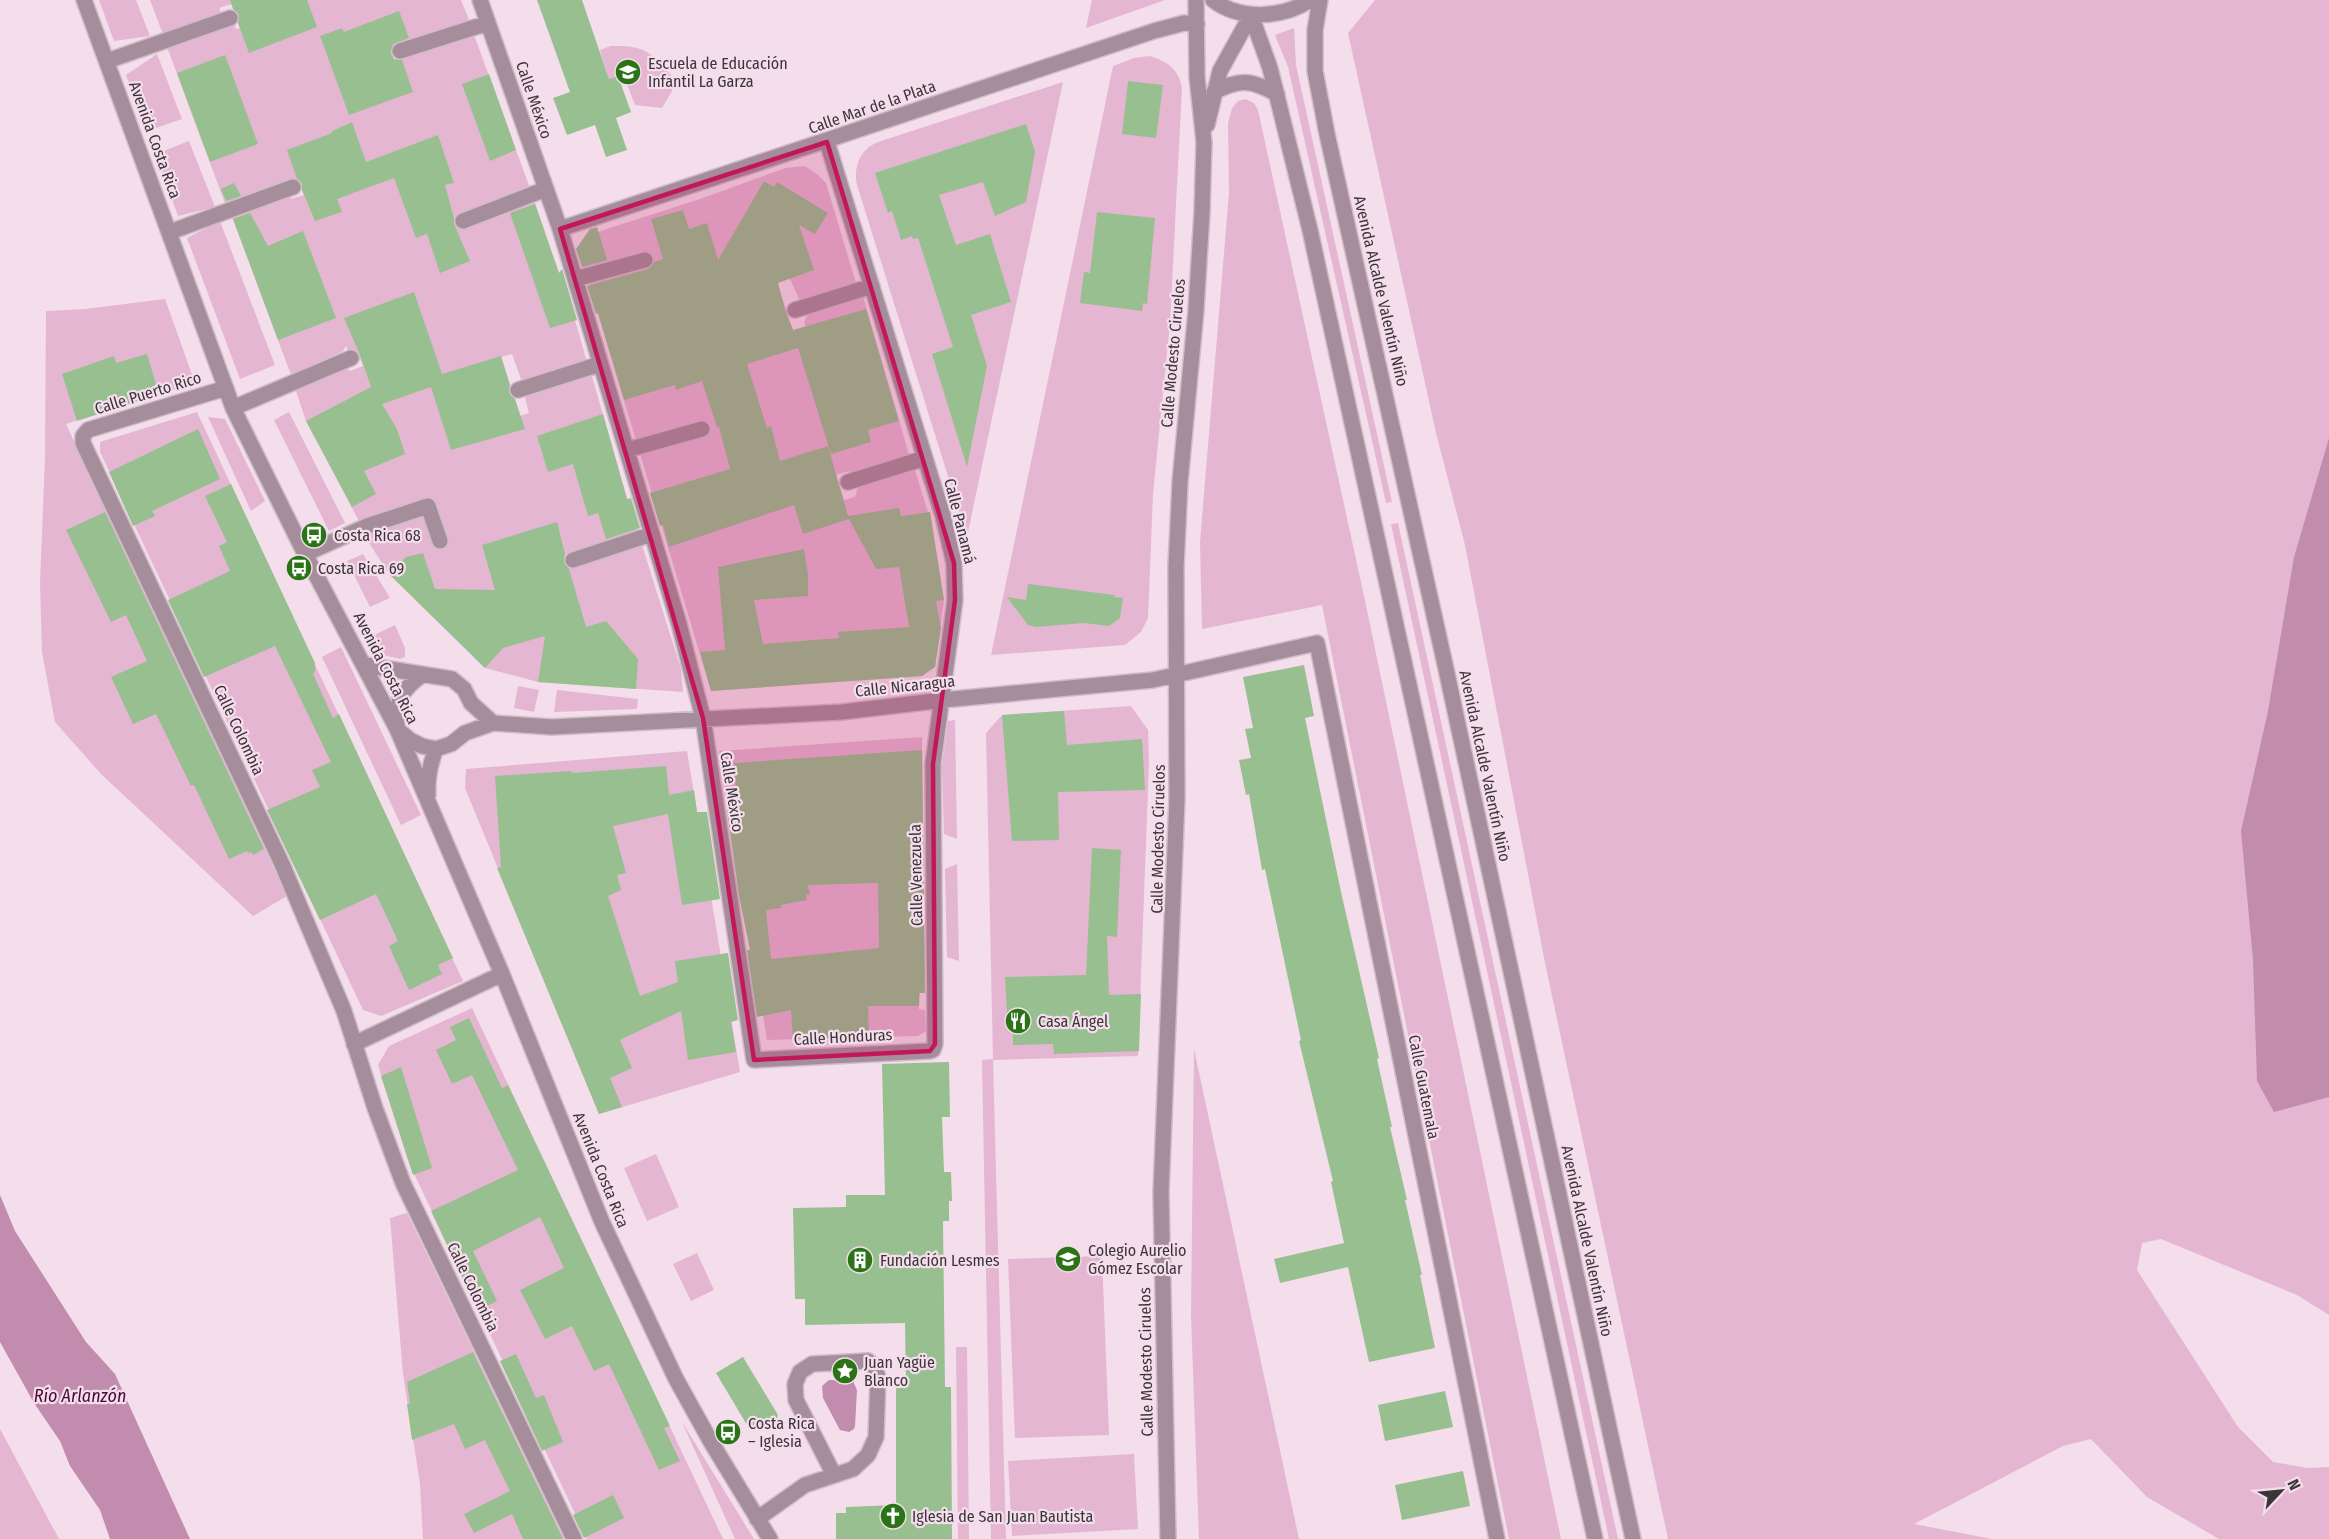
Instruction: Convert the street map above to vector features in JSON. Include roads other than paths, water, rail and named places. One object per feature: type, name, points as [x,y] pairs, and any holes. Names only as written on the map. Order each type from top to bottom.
[{"type":"street","name":"Avenida Costa Rica","points":[[84,0],[233,408],[305,554],[397,729],[502,974],[602,1222],[676,1379],[756,1519],[770,1539]]},
{"type":"street","name":"Calle México","points":[[480,0],[560,229],[679,624],[703,718],[754,1060]]},
{"type":"street","name":"Calle Modesto Ciruelos","points":[[1196,0],[1197,77],[1204,141]]},
{"type":"street","points":[[1213,0],[1227,8],[1251,15],[1276,14],[1300,7],[1310,0]]},
{"type":"street","name":"Avenida Alcalde Valentín Niño","points":[[1320,0],[1315,30],[1315,71],[1327,134],[1444,658],[1633,1539]]},
{"type":"street","points":[[1251,15],[1270,68],[1313,242],[1595,1539]]},
{"type":"street","name":"Calle Modesto Ciruelos","points":[[1168,1539],[1161,1192],[1174,931],[1177,799],[1176,567],[1179,492],[1196,310],[1204,141],[1214,92],[1226,57],[1251,15]]},
{"type":"street","points":[[107,61],[230,18]]},
{"type":"street","points":[[400,51],[488,23]]},
{"type":"street","name":"Calle Mar de la Plata","points":[[560,229],[827,142],[1154,31],[1184,23],[1197,24]]},
{"type":"street","points":[[1214,92],[1229,84],[1245,82],[1260,84],[1277,94]]},
{"type":"street","name":"Calle Panamá","points":[[827,142],[943,516],[954,563],[955,600],[943,700]]},
{"type":"street","points":[[170,232],[293,187]]},
{"type":"street","points":[[464,221],[546,189]]},
{"type":"street","points":[[575,279],[645,260]]},
{"type":"street","points":[[795,310],[872,286]]},
{"type":"street","points":[[233,408],[351,358]]},
{"type":"street","points":[[518,390],[600,364]]},
{"type":"street","name":"Calle Puerto Rico","points":[[83,436],[88,430],[104,424],[226,388]]},
{"type":"street","points":[[627,450],[702,429]]},
{"type":"street","name":"Calle Colombia","points":[[83,436],[83,442],[282,864],[344,1011],[375,1108],[404,1183],[574,1539]]},
{"type":"street","points":[[848,482],[925,458]]},
{"type":"street","points":[[305,554],[367,526],[428,506],[440,541]]},
{"type":"street","points":[[573,560],[652,534]]},
{"type":"street","name":"Calle Nicaragua","points":[[436,748],[451,744],[465,734],[493,723],[552,727],[842,711],[1118,684],[1176,676],[1317,643]]},
{"type":"street","name":"Calle Guatemala","points":[[1317,643],[1497,1539]]},
{"type":"street","points":[[365,665],[452,679],[464,688],[471,703],[472,718],[465,734]]},
{"type":"street","points":[[422,675],[404,690],[400,698],[397,729],[422,746],[436,748]]},
{"type":"street","name":"Calle Venezuela","points":[[933,1050],[935,1044],[933,764],[943,700]]},
{"type":"street","points":[[471,703],[493,723]]},
{"type":"street","name":"Avenida Costa Rica","points":[[429,801],[427,783],[430,764],[436,748]]},
{"type":"street","points":[[354,1044],[502,974]]},
{"type":"street","name":"Calle Honduras","points":[[754,1060],[933,1050]]},
{"type":"street","points":[[756,1519],[805,1485],[853,1469],[868,1455],[876,1437],[878,1377],[874,1366],[867,1361],[812,1364],[800,1372],[795,1384],[796,1400],[834,1475]]},
{"type":"water","name":"Río Arlanzón","points":[[0,1195],[15,1231],[86,1342],[115,1374],[190,1539],[110,1539],[100,1510],[70,1466],[60,1441],[34,1403],[0,1342]]},
{"type":"water","points":[[829,1380],[853,1381],[857,1390],[855,1426],[849,1432],[840,1430],[823,1398],[822,1386]]},
{"type":"place","name":"Escuela de Educación Infantil La Garza","points":[[628,72]]},
{"type":"place","name":"Costa Rica 68","points":[[314,535]]},
{"type":"place","name":"Costa Rica 69","points":[[299,568]]},
{"type":"place","name":"Casa Ángel","points":[[1018,1021]]},
{"type":"place","name":"Colegio Aurelio Gómez Escolar","points":[[1068,1259]]},
{"type":"place","name":"Fundación Lesmes","points":[[860,1260]]},
{"type":"place","name":"Juan Yagüe Blanco","points":[[845,1371]]},
{"type":"place","name":"Costa Rica – Iglesia","points":[[728,1432]]},
{"type":"place","name":"Iglesia de San Juan Bautista","points":[[893,1516]]}]
